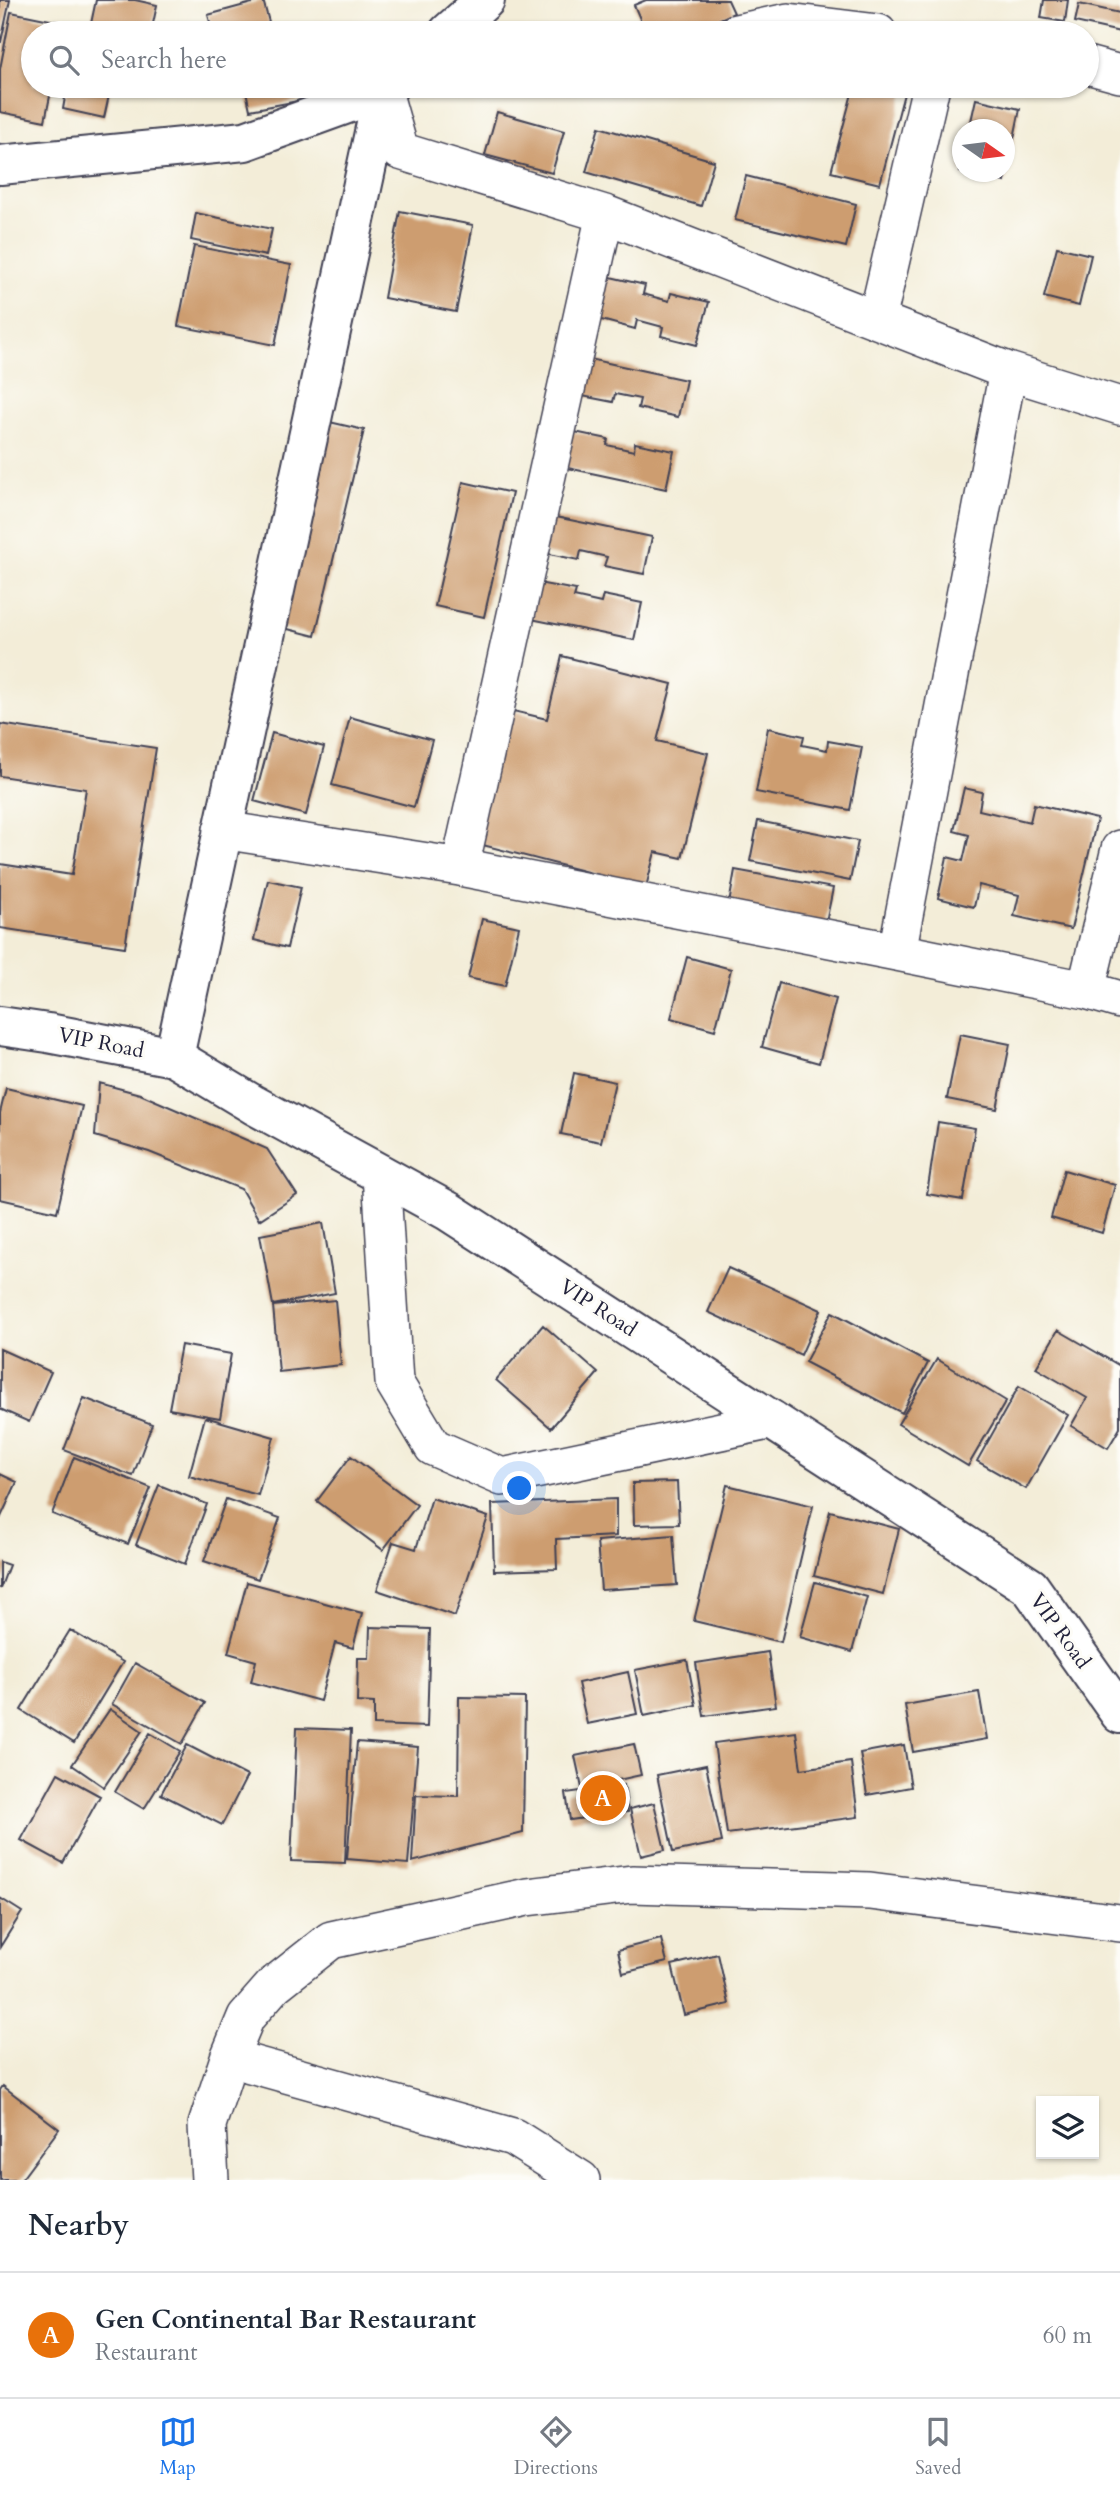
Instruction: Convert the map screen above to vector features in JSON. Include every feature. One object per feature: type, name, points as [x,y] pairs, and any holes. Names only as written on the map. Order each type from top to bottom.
[{"type":"main road","points":[[461,21],[485,0]]},
{"type":"main road","points":[[0,165],[245,141],[362,98]]},
{"type":"main road","points":[[174,1057],[384,98]]},
{"type":"main road","name":"VIP Road","points":[[0,1026],[174,1057],[254,1105],[448,1211],[1030,1587],[1120,1714]]},
{"type":"street","points":[[1099,68],[1120,74]]},
{"type":"street","points":[[388,98],[400,151],[605,214],[1008,371],[1120,406]]},
{"type":"street","points":[[877,320],[928,98]]},
{"type":"street","points":[[460,867],[605,214]]},
{"type":"street","points":[[897,952],[1008,371]]},
{"type":"street","points":[[222,830],[460,867],[1103,995],[1120,849]]},
{"type":"street","points":[[381,1174],[394,1382],[433,1447],[502,1477],[773,1420]]},
{"type":"street","points":[[210,2180],[207,2125],[246,2017],[274,1985],[331,1940],[527,1897],[632,1884],[870,1891],[1120,1923]]},
{"type":"street","points":[[229,2058],[513,2137],[581,2180]]},
{"type":"building","points":[[0,0],[10,0],[1,42],[0,42]]},
{"type":"building","points":[[96,0],[135,0],[157,5],[154,21],[92,21]]},
{"type":"building","points":[[263,0],[269,21],[210,21],[208,15]]},
{"type":"building","points":[[646,0],[728,0],[734,13],[716,21],[641,21],[634,5]]},
{"type":"building","points":[[1044,0],[1068,0],[1065,21],[1041,18]]},
{"type":"building","points":[[1079,4],[1120,13],[1120,32],[1099,27],[1099,21],[1075,21]]},
{"type":"building","points":[[11,12],[55,21],[21,21],[21,98],[50,98],[45,121],[0,112],[0,69]]},
{"type":"building","points":[[65,98],[108,98],[104,118],[63,109]]},
{"type":"building","points":[[248,98],[303,100],[250,110]]},
{"type":"building","points":[[851,98],[903,98],[880,184],[831,172]]},
{"type":"building","points":[[976,99],[1020,109],[1015,133],[1015,119],[971,119]]},
{"type":"building","points":[[497,112],[564,131],[552,173],[485,155]]},
{"type":"building","points":[[599,127],[714,161],[701,206],[586,172]]},
{"type":"building","points":[[746,176],[856,204],[846,247],[735,220]]},
{"type":"building","points":[[400,211],[473,225],[456,312],[384,298]]},
{"type":"building","points":[[196,213],[272,229],[266,256],[191,240]]},
{"type":"building","points":[[194,246],[291,265],[275,345],[178,326]]},
{"type":"building","points":[[1057,247],[1091,255],[1079,306],[1044,297]]},
{"type":"building","points":[[606,276],[645,285],[643,294],[669,301],[671,293],[709,302],[697,345],[661,336],[663,327],[637,320],[635,329],[594,318]]},
{"type":"building","points":[[585,358],[686,380],[678,417],[638,408],[640,399],[615,394],[613,402],[577,395]]},
{"type":"building","points":[[321,420],[364,430],[315,636],[272,625]]},
{"type":"building","points":[[570,431],[608,439],[607,445],[634,451],[635,443],[674,451],[666,489],[563,467]]},
{"type":"building","points":[[463,482],[512,493],[484,617],[435,606]]},
{"type":"building","points":[[551,516],[652,537],[644,574],[604,566],[607,557],[581,551],[579,560],[544,553]]},
{"type":"building","points":[[538,583],[576,590],[574,597],[601,603],[603,595],[642,603],[634,640],[531,619]]},
{"type":"building","points":[[562,656],[672,684],[657,741],[708,753],[682,858],[655,852],[646,887],[471,842],[505,709],[547,719]]},
{"type":"building","points":[[350,717],[432,740],[414,807],[332,785]]},
{"type":"building","points":[[0,724],[156,748],[125,947],[0,928],[0,864],[72,875],[86,789],[0,776]]},
{"type":"building","points":[[768,728],[804,736],[802,745],[827,750],[828,741],[862,747],[850,810],[756,792]]},
{"type":"building","points":[[272,733],[324,747],[306,815],[254,801]]},
{"type":"building","points":[[964,788],[982,792],[979,810],[1030,822],[1034,804],[1097,819],[1071,929],[1014,916],[1019,895],[979,885],[974,907],[938,898],[947,857],[963,861],[969,835],[954,831]]},
{"type":"building","points":[[758,821],[858,841],[850,881],[750,861]]},
{"type":"building","points":[[735,870],[833,888],[826,923],[729,904]]},
{"type":"building","points":[[268,880],[301,887],[287,948],[254,940]]},
{"type":"building","points":[[482,919],[519,927],[505,986],[468,978]]},
{"type":"building","points":[[687,957],[731,969],[715,1030],[671,1018]]},
{"type":"building","points":[[779,983],[836,999],[819,1063],[762,1047]]},
{"type":"building","points":[[960,1034],[1010,1044],[997,1109],[947,1099]]},
{"type":"building","points":[[574,1073],[615,1082],[601,1142],[561,1134]]},
{"type":"building","points":[[99,1083],[140,1094],[267,1149],[297,1195],[259,1220],[241,1189],[149,1152],[95,1136]]},
{"type":"building","points":[[6,1088],[82,1106],[57,1212],[0,1199],[0,1113]]},
{"type":"building","points":[[938,1122],[975,1128],[963,1200],[927,1194]]},
{"type":"building","points":[[1064,1170],[1115,1185],[1102,1233],[1051,1218]]},
{"type":"building","points":[[323,1223],[335,1293],[273,1305],[260,1235]]},
{"type":"building","points":[[728,1268],[821,1310],[801,1355],[708,1312]]},
{"type":"building","points":[[335,1300],[341,1365],[279,1372],[273,1306]]},
{"type":"building","points":[[832,1312],[928,1363],[902,1413],[805,1362]]},
{"type":"building","points":[[543,1325],[598,1373],[551,1428],[496,1380]]},
{"type":"building","points":[[1058,1330],[1120,1366],[1120,1428],[1108,1448],[1071,1426],[1087,1398],[1036,1368]]},
{"type":"building","points":[[181,1345],[231,1354],[220,1418],[169,1409]]},
{"type":"building","points":[[0,1349],[51,1372],[29,1422],[0,1409]]},
{"type":"building","points":[[937,1359],[1006,1401],[968,1466],[898,1424]]},
{"type":"building","points":[[1019,1386],[1068,1415],[1026,1489],[977,1461]]},
{"type":"building","points":[[84,1398],[152,1424],[133,1476],[64,1450]]},
{"type":"building","points":[[205,1417],[274,1437],[258,1495],[189,1476]]},
{"type":"building","points":[[351,1456],[417,1505],[383,1550],[317,1501]]},
{"type":"building","points":[[74,1457],[151,1488],[128,1544],[52,1514]]},
{"type":"building","points":[[0,1474],[17,1482],[0,1519]]},
{"type":"building","points":[[677,1482],[679,1524],[634,1525],[633,1483]]},
{"type":"building","points":[[159,1485],[207,1504],[185,1564],[136,1545]]},
{"type":"building","points":[[727,1485],[813,1506],[781,1642],[694,1621]]},
{"type":"building","points":[[432,1498],[488,1517],[455,1616],[377,1590],[393,1542],[416,1549]]},
{"type":"building","points":[[226,1499],[280,1518],[258,1579],[204,1561]]},
{"type":"building","points":[[616,1499],[616,1536],[556,1539],[557,1569],[494,1571],[492,1504]]},
{"type":"building","points":[[830,1511],[899,1529],[883,1594],[814,1576]]},
{"type":"building","points":[[673,1535],[677,1585],[601,1590],[597,1541]]},
{"type":"building","points":[[0,1562],[9,1565],[0,1589]]},
{"type":"building","points":[[247,1582],[362,1613],[353,1648],[335,1643],[320,1701],[251,1682],[256,1661],[228,1653]]},
{"type":"building","points":[[815,1582],[867,1597],[852,1652],[800,1637]]},
{"type":"building","points":[[370,1627],[430,1629],[427,1727],[374,1725],[374,1703],[357,1702],[358,1658],[369,1658]]},
{"type":"building","points":[[70,1630],[123,1662],[74,1743],[21,1710]]},
{"type":"building","points":[[768,1652],[776,1706],[704,1716],[696,1663]]},
{"type":"building","points":[[687,1660],[696,1705],[644,1716],[635,1670]]},
{"type":"building","points":[[135,1663],[205,1703],[182,1744],[112,1704]]},
{"type":"building","points":[[628,1672],[637,1714],[587,1724],[578,1683]]},
{"type":"building","points":[[979,1692],[987,1739],[913,1752],[905,1705]]},
{"type":"building","points":[[459,1697],[525,1698],[523,1833],[412,1862],[416,1795],[458,1796]]},
{"type":"building","points":[[110,1709],[142,1731],[104,1787],[72,1765]]},
{"type":"building","points":[[297,1728],[351,1730],[345,1863],[291,1861]]},
{"type":"building","points":[[796,1732],[801,1769],[851,1762],[858,1817],[727,1834],[714,1743]]},
{"type":"building","points":[[150,1733],[180,1751],[144,1809],[115,1792]]},
{"type":"building","points":[[357,1742],[418,1747],[408,1864],[347,1859]]},
{"type":"building","points":[[634,1744],[641,1775],[582,1788],[575,1756]]},
{"type":"building","points":[[187,1745],[247,1776],[222,1825],[161,1794]]},
{"type":"building","points":[[904,1745],[911,1787],[867,1795],[860,1753]]},
{"type":"building","points":[[706,1765],[722,1842],[673,1852],[657,1775]]},
{"type":"building","points":[[58,1773],[100,1796],[63,1863],[21,1840]]},
{"type":"building","points":[[624,1785],[628,1812],[570,1820],[566,1793]]},
{"type":"building","points":[[654,1803],[665,1850],[641,1856],[630,1809]]},
{"type":"building","points":[[0,1898],[22,1912],[0,1947]]},
{"type":"building","points":[[661,1939],[667,1962],[623,1973],[618,1950]]},
{"type":"building","points":[[718,1954],[729,2004],[684,2015],[672,1965]]},
{"type":"building","points":[[3,2086],[59,2129],[21,2180],[0,2180],[0,2090]]},
{"type":"place","name":"Gen Continental Bar Restaurant","points":[[603,1798]]}]
